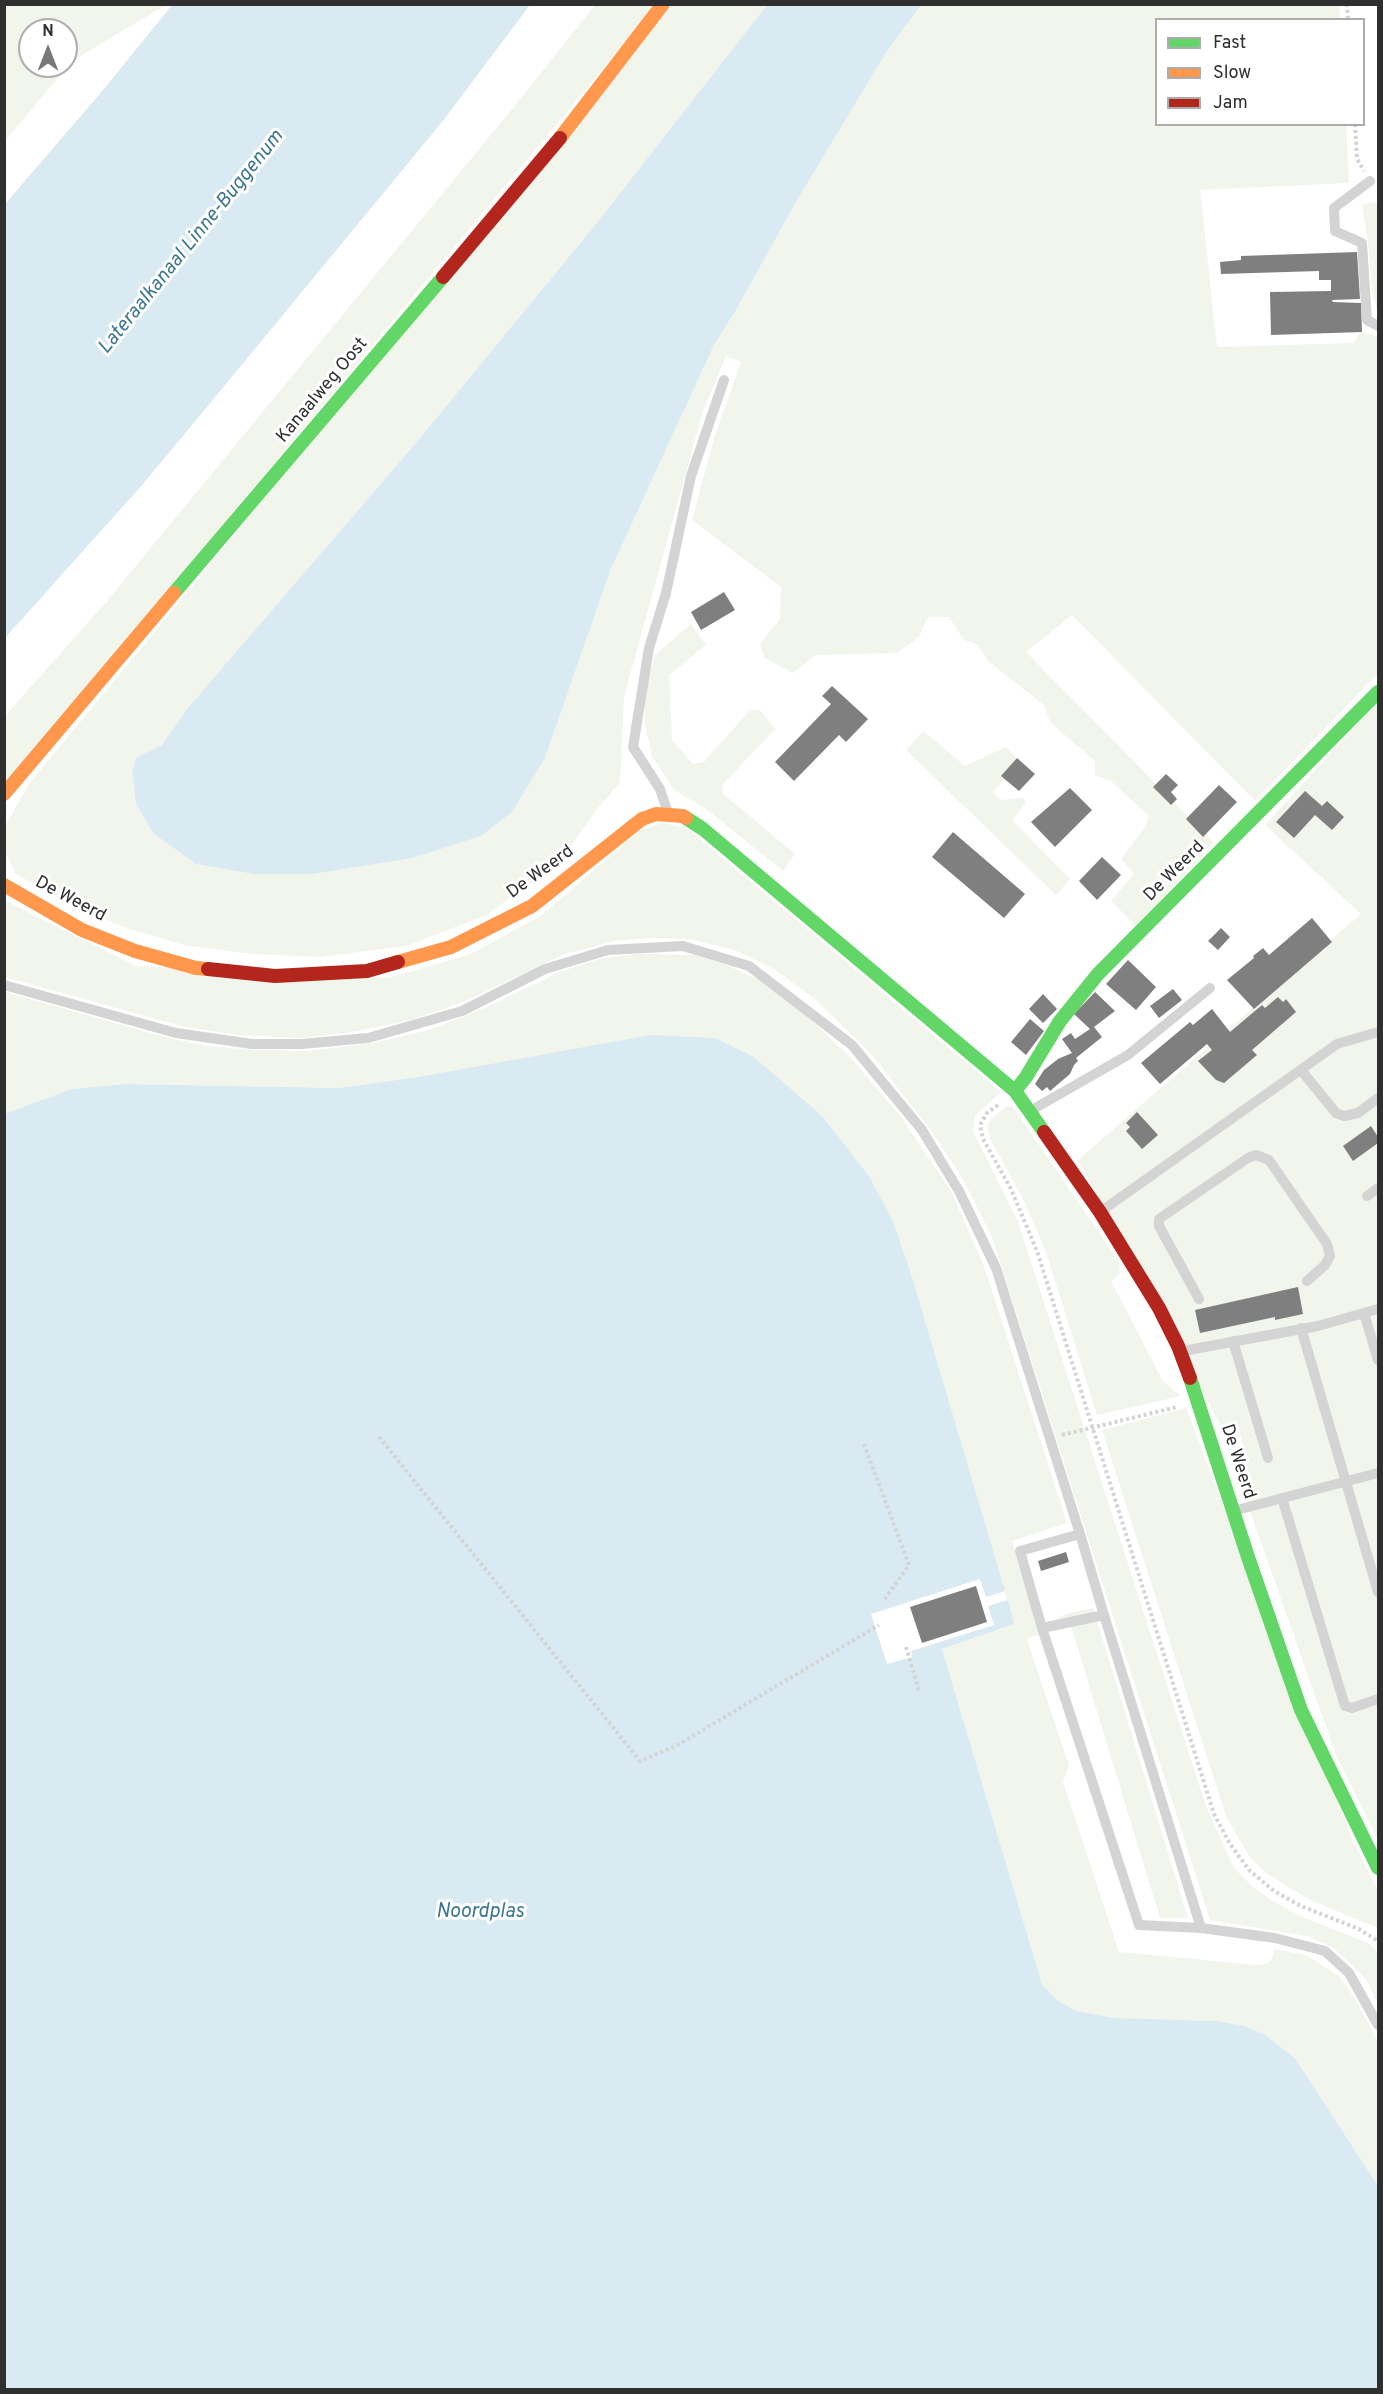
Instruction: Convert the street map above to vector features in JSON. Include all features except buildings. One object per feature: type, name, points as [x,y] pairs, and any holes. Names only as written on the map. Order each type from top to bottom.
[{"type":"street","name":"Kanaalweg Oost","points":[[4,794],[551,150],[663,4]]},
{"type":"street","name":"De Weerd","points":[[1015,1091],[1060,1021],[1098,974],[1378,692]]},
{"type":"street","name":"De Weerd","points":[[4,885],[82,930],[135,951],[196,968],[275,976],[367,971],[451,947],[532,906],[642,819],[656,814],[683,816],[703,829],[1015,1091],[1100,1212],[1159,1308],[1180,1351],[1199,1401],[1300,1710],[1378,1868]]},
{"type":"lane","points":[[1370,181],[1334,208],[1335,231],[1362,243],[1367,320],[1378,326]]},
{"type":"lane","points":[[668,814],[660,789],[633,747],[649,648],[666,593],[691,476],[724,381]]},
{"type":"lane","points":[[4,985],[176,1033],[252,1044],[302,1044],[368,1038],[462,1011],[545,969],[608,950],[683,946],[749,966],[852,1045],[922,1130],[959,1191],[996,1268],[1201,1928]]},
{"type":"lane","points":[[1029,1111],[1128,1055],[1210,988]]},
{"type":"lane","points":[[1100,1212],[1337,1044],[1378,1032]]},
{"type":"lane","points":[[1301,1070],[1336,1113],[1344,1116],[1358,1113],[1378,1098]]},
{"type":"lane","points":[[1199,1299],[1159,1226],[1159,1220],[1248,1158],[1256,1155],[1269,1160],[1327,1244],[1329,1256],[1325,1265],[1307,1281]]},
{"type":"lane","points":[[1367,1196],[1378,1188]]},
{"type":"lane","points":[[1180,1351],[1318,1326],[1378,1309]]},
{"type":"lane","points":[[1364,1313],[1378,1360]]},
{"type":"lane","points":[[1301,1328],[1378,1592]]},
{"type":"lane","points":[[1233,1341],[1268,1458]]},
{"type":"lane","points":[[1234,1511],[1378,1473]]},
{"type":"lane","points":[[1282,1498],[1346,1706],[1352,1708],[1378,1699]]},
{"type":"lane","points":[[1080,1534],[1020,1551],[1042,1628],[1139,1925],[1201,1928],[1275,1938],[1325,1951],[1349,1973],[1378,2025]]},
{"type":"lane","points":[[1042,1628],[1104,1615]]},
{"type":"path","points":[[1355,126],[1357,159],[1370,181]]},
{"type":"path","points":[[1015,1091],[987,1113],[980,1125],[983,1139],[1011,1189],[1037,1251],[1214,1814],[1230,1844],[1250,1871],[1274,1891],[1301,1906],[1359,1929],[1378,1941]]},
{"type":"path","points":[[1049,1438],[1199,1401]]},
{"type":"path","points":[[379,1437],[640,1761],[676,1746],[879,1625]]},
{"type":"path","points":[[864,1444],[909,1565],[885,1599]]},
{"type":"path","points":[[906,1647],[920,1690]]},
{"type":"shaded area","points":[[5,4],[166,4],[78,57],[78,18],[18,18],[18,78],[58,78],[5,141]]},
{"type":"shaded area","points":[[595,5],[656,5],[5,786],[5,716],[107,601],[513,108]]},
{"type":"shaded area","points":[[672,5],[767,5],[596,224],[415,444],[187,709],[162,746],[136,758],[132,770],[136,804],[153,833],[255,874],[313,874],[413,858],[481,836],[512,812],[545,758],[610,571],[714,345],[796,202],[887,51],[921,5],[1340,5],[1340,18],[1155,18],[1155,126],[1346,126],[1349,183],[1200,190],[1217,347],[1354,343],[1360,331],[1378,337],[1378,673],[1255,801],[1072,615],[1026,652],[1214,843],[1136,926],[1111,901],[1134,874],[1121,859],[1146,826],[1148,815],[1111,781],[1095,775],[1095,761],[1050,722],[1044,705],[988,661],[978,645],[964,640],[949,617],[928,617],[919,637],[897,653],[815,655],[793,673],[765,658],[760,644],[780,619],[781,587],[692,520],[715,435],[741,362],[726,356],[702,414],[624,697],[620,783],[597,809],[560,861],[487,915],[406,946],[320,957],[251,954],[184,945],[126,928],[72,905],[16,874],[5,851],[5,826],[29,784]]},
{"type":"shaded area","points":[[1378,203],[1378,312],[1372,293],[1368,241],[1362,205]]},
{"type":"shaded area","points":[[691,624],[706,645],[669,675],[672,740],[693,764],[704,762],[750,710],[760,710],[775,729],[723,784],[722,793],[795,854],[783,871],[705,808],[674,790],[652,756],[645,725],[645,690],[655,655]]},
{"type":"shaded area","points":[[1378,701],[1378,1840],[1336,1755],[1230,1453],[1243,1448],[1239,1426],[1221,1426],[1078,1160],[1361,914],[1265,825]]},
{"type":"shaded area","points":[[923,731],[965,766],[1006,747],[1019,762],[993,792],[1000,800],[1023,798],[1026,803],[1012,820],[1070,879],[1056,895],[906,750]]},
{"type":"shaded area","points":[[663,823],[688,829],[1001,1092],[975,1117],[973,1131],[1018,1222],[1206,1806],[1234,1868],[1253,1887],[1300,1916],[1368,1943],[1378,1952],[1378,2004],[1366,1979],[1334,1948],[1307,1936],[1210,1920],[992,1237],[964,1181],[931,1130],[871,1054],[815,999],[774,969],[735,950],[689,939],[653,938],[614,941],[562,955],[468,1000],[411,1020],[358,1031],[304,1038],[236,1035],[181,1026],[5,977],[4,900],[136,966],[388,978],[469,955],[542,915],[639,831]]},
{"type":"shaded area","points":[[636,954],[695,955],[726,965],[764,982],[798,1008],[850,1057],[901,1117],[951,1191],[984,1266],[1067,1523],[1012,1541],[1040,1634],[1027,1639],[1069,1765],[1063,1782],[1119,1952],[1258,1965],[1267,1964],[1272,1959],[1274,1949],[1306,1955],[1339,1976],[1378,2041],[1378,2186],[1295,2058],[1264,2034],[1217,2021],[1115,2018],[1076,2011],[1057,2000],[1042,1984],[942,1649],[1014,1624],[912,1277],[893,1221],[869,1176],[823,1117],[419,1077],[338,1088],[126,1084],[71,1089],[5,1114],[5,992],[168,1038],[207,1046],[306,1051],[374,1043],[429,1030],[485,1008],[562,971],[603,958]]},
{"type":"shaded area","points":[[1007,1106],[1013,1107],[1119,1262],[1120,1273],[1111,1281],[1163,1381],[1181,1396],[1097,1415],[1045,1249],[1024,1201],[991,1140],[987,1127],[991,1119]]},
{"type":"shaded area","points":[[1186,1408],[1351,1837],[1378,1890],[1378,1928],[1308,1899],[1266,1873],[1249,1856],[1226,1816],[1102,1430]]},
{"type":"shaded area","points":[[1093,1608],[1188,1918],[1160,1918],[1071,1626],[1051,1629],[1056,1619],[1066,1614]]},
{"type":"water","name":"Lateraalkanaal Linne-Buggenum","points":[[172,5],[530,5],[442,122],[202,413],[143,484],[5,638],[5,204],[104,89]]},
{"type":"water","points":[[767,5],[921,5],[887,51],[796,202],[714,345],[610,571],[545,758],[512,812],[481,836],[413,858],[313,874],[255,874],[196,864],[153,833],[136,804],[132,770],[136,758],[162,745],[187,709],[415,444],[596,224]]},
{"type":"water","name":"Noordplas","points":[[651,1035],[715,1038],[754,1057],[823,1117],[869,1176],[893,1221],[912,1277],[1005,1591],[986,1597],[980,1579],[871,1614],[887,1664],[912,1657],[911,1651],[994,1625],[988,1606],[1008,1600],[1014,1624],[942,1649],[1042,1984],[1057,2000],[1076,2011],[1115,2018],[1217,2021],[1244,2026],[1264,2034],[1295,2058],[1378,2186],[1378,2389],[5,2389],[5,1114],[71,1089],[126,1084],[338,1088],[419,1077]]},
{"type":"traffic: fast","points":[[174,593],[443,277]]},
{"type":"traffic: fast","points":[[1015,1091],[1060,1021],[1098,974],[1378,692]]},
{"type":"traffic: fast","points":[[686,818],[703,829],[1015,1091],[1044,1132]]},
{"type":"traffic: fast","points":[[1190,1378],[1301,1710],[1378,1868]]},
{"type":"traffic: slow","points":[[560,138],[663,4]]},
{"type":"traffic: slow","points":[[4,794],[174,593]]},
{"type":"traffic: slow","points":[[398,962],[451,947],[532,906],[642,819],[656,814],[686,818]]},
{"type":"traffic: slow","points":[[4,885],[82,930],[135,951],[196,968],[208,969]]},
{"type":"traffic: jam","points":[[443,277],[560,138]]},
{"type":"traffic: jam","points":[[208,969],[275,976],[367,971],[398,962]]},
{"type":"traffic: jam","points":[[1044,1132],[1100,1212],[1159,1308],[1178,1346],[1190,1378]]}]
